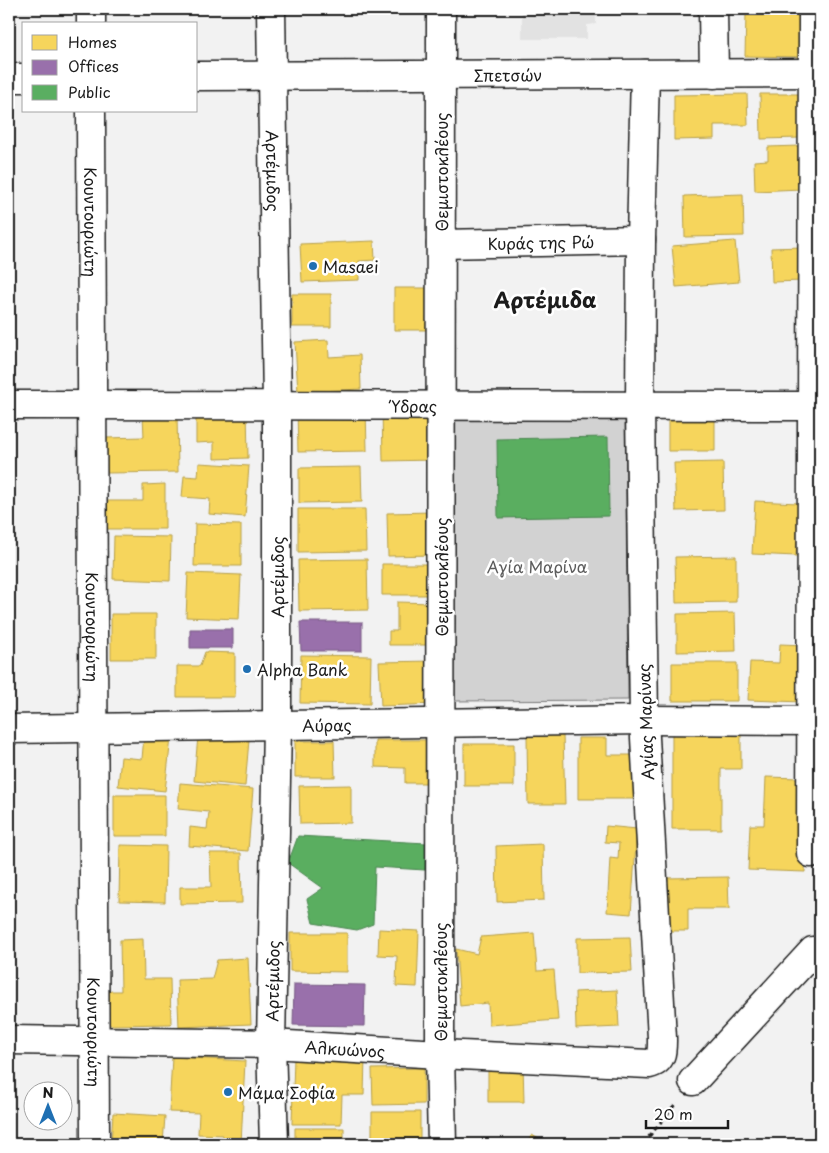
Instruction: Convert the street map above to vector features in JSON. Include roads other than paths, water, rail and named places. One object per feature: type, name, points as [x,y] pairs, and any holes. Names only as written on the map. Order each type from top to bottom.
[{"type":"street","points":[[91,9],[91,22]]},
{"type":"street","name":"Αρτέμιδος","points":[[271,9],[277,406],[277,725],[271,1044],[274,1144]]},
{"type":"street","name":"Θεμιστοκλέους","points":[[442,9],[440,723],[440,1054],[442,1144]]},
{"type":"street","points":[[713,9],[714,74]]},
{"type":"street","points":[[812,852],[816,721],[816,73],[813,9]]},
{"type":"street","name":"Σπετσών","points":[[198,76],[816,73]]},
{"type":"street","name":"Αγίας Μαρίνας","points":[[645,74],[640,406],[644,720],[662,1038]]},
{"type":"street","points":[[9,78],[22,78]]},
{"type":"street","name":"Κουντουριώτη","points":[[91,112],[95,1144]]},
{"type":"street","name":"Κυράς της Ρώ","points":[[441,244],[641,240]]},
{"type":"street","name":"Ύδρας","points":[[9,405],[816,406]]},
{"type":"street","name":"Αύρας","points":[[9,729],[644,720],[816,721]]},
{"type":"street","points":[[693,1081],[818,950]]},
{"type":"street","name":"Αλκυώνος","points":[[9,1040],[271,1044],[649,1064],[660,1058],[662,1038]]},
{"type":"place","name":"Masaei","points":[[313,266]]},
{"type":"place","name":"Alpha Bank","points":[[247,669]]},
{"type":"place","name":"Μάμα Σοφία","points":[[228,1092]]},
{"type":"district","name":"Αρτέμιδα","points":[[545,299]]},
{"type":"park label","name":"Αγία Μαρίνα","points":[[537,566]]}]
